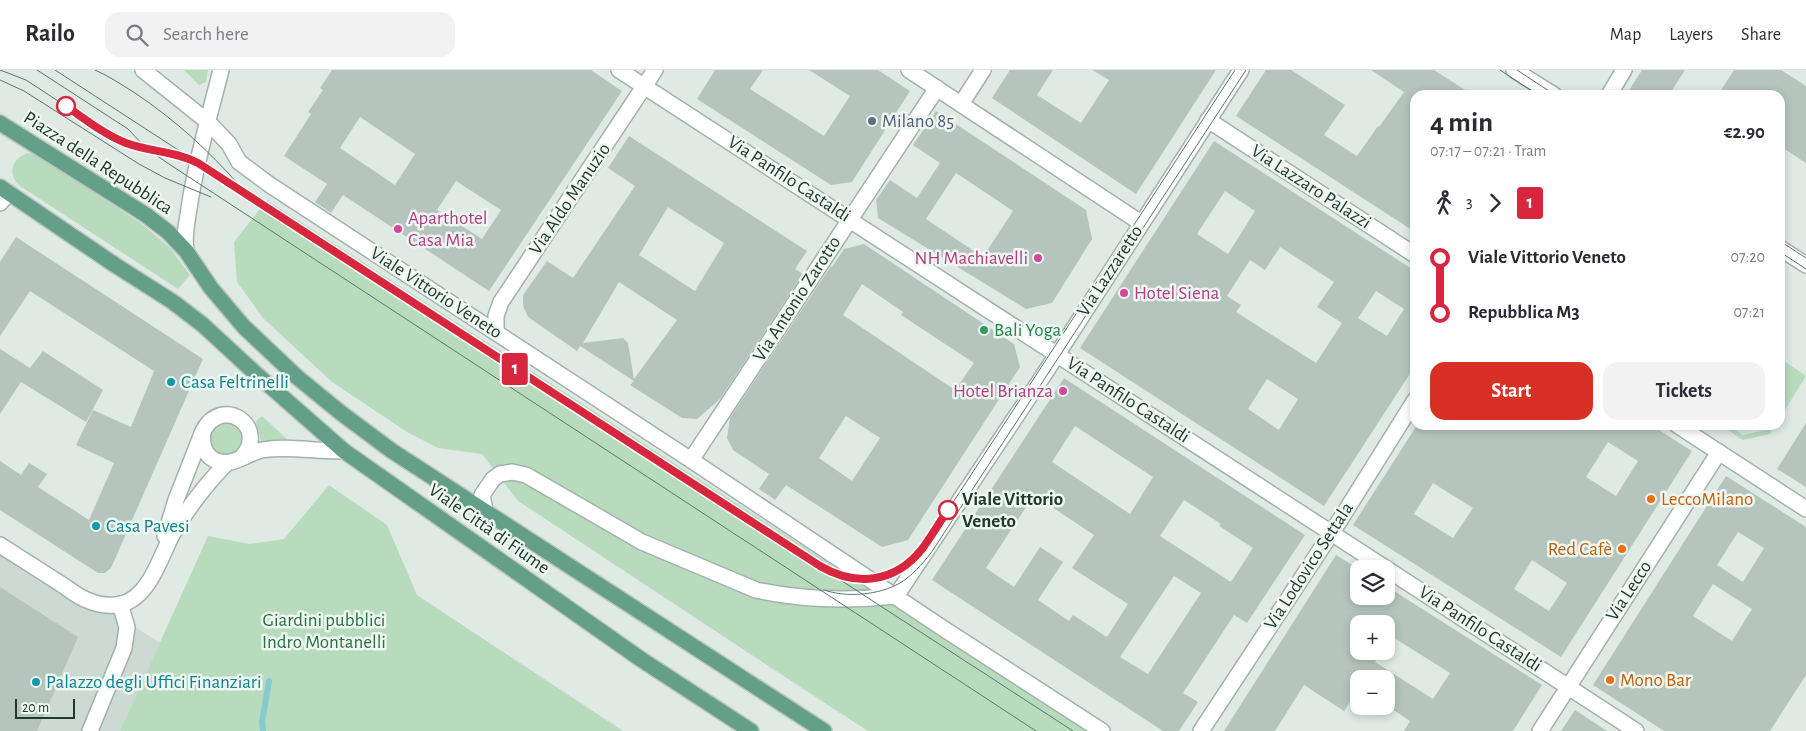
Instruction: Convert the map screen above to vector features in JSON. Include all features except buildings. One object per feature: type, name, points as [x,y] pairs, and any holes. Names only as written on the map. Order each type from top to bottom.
[{"type":"main road","name":"Piazza della Repubblica","points":[[0,123],[146,215],[168,232],[186,251]]},
{"type":"main road","name":"Viale Città di Fiume","points":[[3,194],[173,302],[203,325],[344,451],[642,660],[751,731]]},
{"type":"main road","name":"Viale Città di Fiume","points":[[186,251],[211,288],[244,327],[297,378],[341,413],[392,450],[824,731]]},
{"type":"street","points":[[143,70],[208,122]]},
{"type":"street","name":"Piazza della Repubblica","points":[[186,251],[184,238],[187,218],[201,145],[220,70]]},
{"type":"street","name":"Via Panfilo Castaldi","points":[[620,70],[1636,731]]},
{"type":"street","name":"Via Aldo Manuzio","points":[[496,332],[496,316],[501,302],[655,70]]},
{"type":"street","points":[[909,70],[1141,223]]},
{"type":"street","points":[[961,104],[983,70]]},
{"type":"street","name":"Via Lazzaretto","points":[[896,596],[1057,354],[1241,70]]},
{"type":"street","points":[[1514,70],[1546,90]]},
{"type":"street","points":[[1532,70],[1550,90]]},
{"type":"street","points":[[1612,90],[1624,70]]},
{"type":"street","name":"Via Antonio Zarotto","points":[[691,460],[937,88]]},
{"type":"street","name":"Via Lazzaro Palazzi","points":[[1208,120],[1410,252]]},
{"type":"street","name":"Viale Vittorio Veneto","points":[[208,122],[229,144],[239,162],[270,185],[1102,731]]},
{"type":"street","points":[[1785,252],[1806,265]]},
{"type":"street","name":"Via Lodovico Settala","points":[[1201,731],[1332,532],[1410,408]]},
{"type":"street","points":[[155,571],[176,500],[207,424],[214,418],[224,414],[238,417],[248,428],[251,436],[250,445],[242,457]]},
{"type":"street","points":[[1685,430],[1806,509]]},
{"type":"street","points":[[203,431],[203,445],[206,452],[218,462],[227,463]]},
{"type":"street","points":[[0,544],[86,600],[102,605],[120,604],[131,601],[141,592],[155,571],[173,534],[193,501],[205,484],[227,463],[262,450],[344,451]]},
{"type":"street","name":"Via Lecco","points":[[1540,731],[1719,452]]},
{"type":"street","name":"Viale Città di Fiume","points":[[485,510],[482,495],[493,479],[500,474],[512,472],[526,475],[642,542],[756,590],[772,594],[814,598],[870,599],[896,596]]},
{"type":"street","points":[[90,731],[124,648],[127,627],[120,604]]},
{"type":"shaded area","points":[[0,539],[160,643],[120,731],[0,731]]},
{"type":"green space","points":[[184,70],[208,70],[206,82],[199,85]]},
{"type":"green space","points":[[28,153],[36,155],[142,224],[170,248],[190,275],[178,289],[20,186],[13,177],[13,167],[18,159]]},
{"type":"green space","points":[[267,200],[1089,731],[868,731],[840,713],[518,501],[482,454],[438,448],[407,432],[332,382],[263,318],[237,282],[234,242]]},
{"type":"green space","points":[[1785,361],[1806,376],[1785,410],[1785,367]]},
{"type":"green space","points":[[262,416],[287,439],[261,441],[256,421]]},
{"type":"green space","points":[[227,422],[239,427],[244,439],[239,451],[227,456],[215,451],[210,439],[215,427]]},
{"type":"green space","points":[[1728,430],[1736,430],[1743,435],[1772,430],[1770,434],[1743,440]]},
{"type":"green space","name":"Giardini pubblici Indro Montanelli","points":[[329,485],[387,525],[417,595],[623,731],[120,731],[208,536],[250,544],[284,539]]},
{"type":"waterway","points":[[263,731],[262,722],[269,681]]},
{"type":"tram line","points":[[0,70],[26,80],[116,139],[137,146],[179,155]]},
{"type":"tram line","points":[[37,70],[128,129],[146,148],[169,164],[1036,731]]},
{"type":"tram line","points":[[55,70],[1073,731]]},
{"type":"tram line","points":[[95,70],[135,93],[177,124],[203,147],[239,185]]},
{"type":"tram line","points":[[840,576],[863,579],[884,575],[904,565],[922,550],[1235,70]]},
{"type":"tram line","points":[[824,590],[843,594],[863,594],[892,587],[909,577],[931,553],[1246,70]]},
{"type":"tram line","points":[[1500,70],[1530,90]]},
{"type":"tram line","points":[[1517,70],[1547,90]]},
{"type":"tram line","points":[[0,80],[24,91],[139,164],[165,178],[211,197]]},
{"type":"tram line","name":"1","points":[[66,106],[109,135],[126,143],[180,155],[198,163],[836,575],[856,579],[874,578],[892,573],[909,562],[922,550],[948,510]]},
{"type":"tram line","points":[[1785,244],[1806,258]]},
{"type":"tram line","points":[[1785,255],[1806,269]]},
{"type":"place","name":"Milano 85","points":[[872,121]]},
{"type":"place","name":"Aparthotel Casa Mia","points":[[398,229]]},
{"type":"place","name":"NH Machiavelli","points":[[1038,258]]},
{"type":"place","name":"Hotel Siena","points":[[1124,293]]},
{"type":"place","name":"Bali Yoga","points":[[984,330]]},
{"type":"place","name":"Casa Feltrinelli","points":[[171,382]]},
{"type":"place","name":"Hotel Brianza","points":[[1063,391]]},
{"type":"place","name":"LeccoMilano","points":[[1651,499]]},
{"type":"place","name":"Viale Vittorio Veneto","points":[[948,510]]},
{"type":"place","name":"Casa Pavesi","points":[[96,526]]},
{"type":"place","name":"Red Cafè","points":[[1622,549]]},
{"type":"place","name":"Mono Bar","points":[[1610,680]]},
{"type":"place","name":"Palazzo degli Uffici Finanziari","points":[[36,682]]}]
